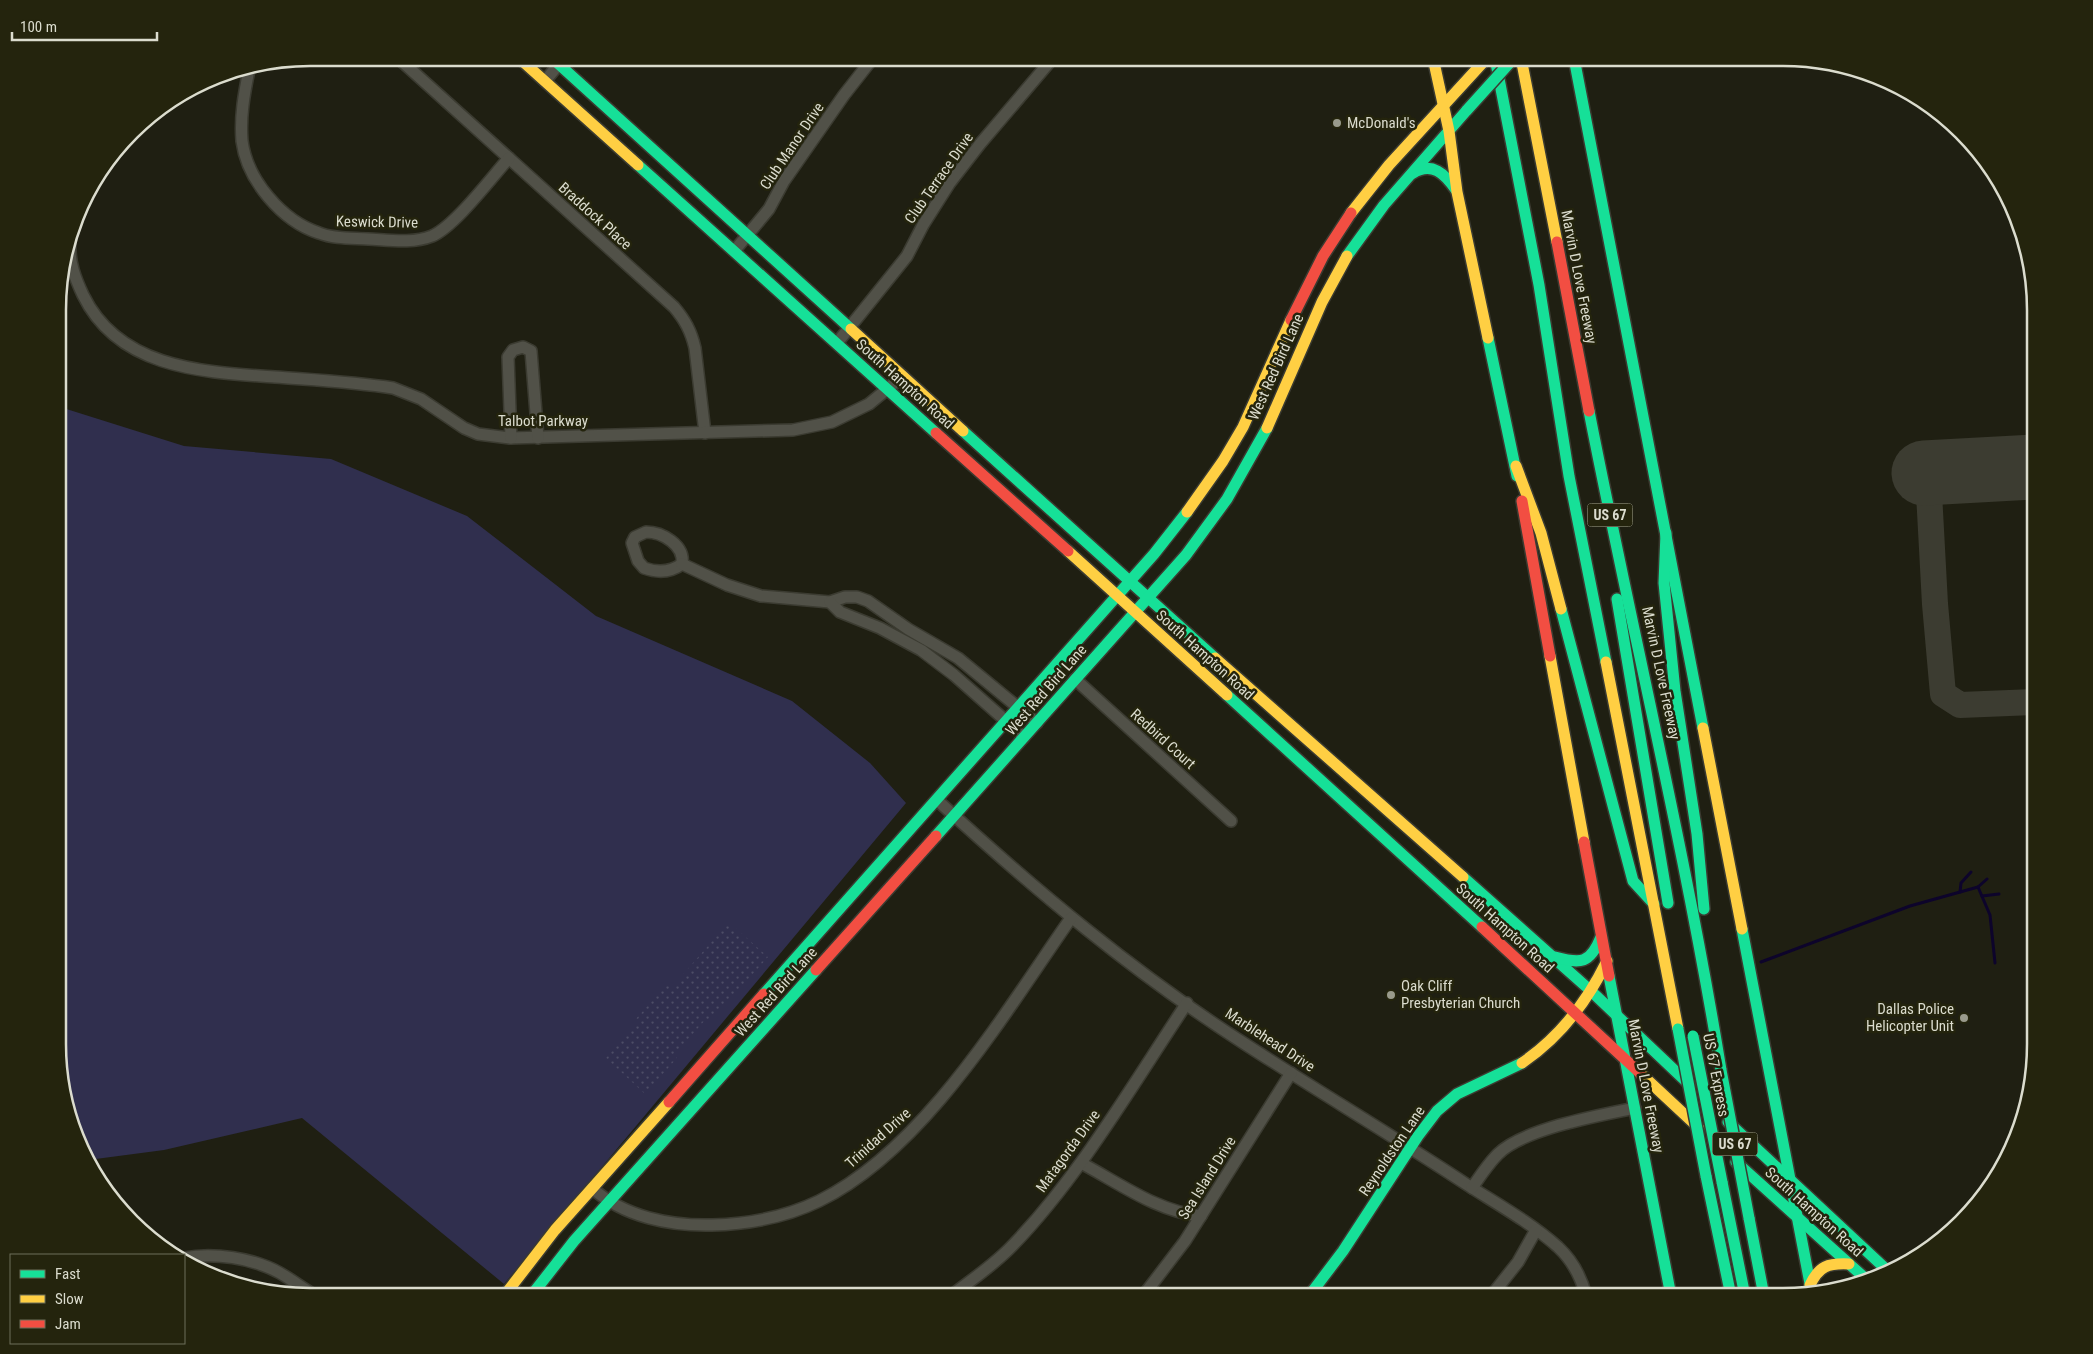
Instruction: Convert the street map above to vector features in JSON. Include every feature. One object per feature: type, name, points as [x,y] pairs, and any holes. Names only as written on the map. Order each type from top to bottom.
[{"type":"main road","name":"South Hampton Road","points":[[528,66],[1118,596],[1861,1275]]},
{"type":"main road","name":"South Hampton Road","points":[[564,66],[1130,582],[1549,956],[1618,1015],[1883,1266]]},
{"type":"main road","name":"Marvin D Love Freeway","points":[[1435,66],[1449,131],[1457,192],[1516,466],[1602,935],[1669,1288]]},
{"type":"main road","name":"West Red Bird Lane","points":[[510,1288],[555,1230],[1118,596],[1206,487],[1230,450],[1251,408],[1286,327],[1326,252],[1347,219],[1376,182],[1480,66]]},
{"type":"main road","name":"US 67","points":[[1497,66],[1539,285],[1569,476],[1729,1288]]},
{"type":"main road","name":"West Red Bird Lane","points":[[537,1288],[608,1202],[1183,559],[1218,514],[1238,483],[1271,419],[1329,286],[1342,263],[1406,179],[1507,66]]},
{"type":"main road","name":"Marvin D Love Freeway","points":[[1524,66],[1606,498],[1640,644],[1701,946],[1762,1288]]},
{"type":"main road","name":"Marvin D Love Freeway","points":[[1576,66],[1810,1286]]},
{"type":"main road","points":[[636,163],[650,146]]},
{"type":"main road","points":[[1406,179],[1419,168],[1437,169],[1448,177],[1457,192]]},
{"type":"main road","points":[[1347,219],[1365,231]]},
{"type":"main road","points":[[1251,408],[1271,419]]},
{"type":"main road","points":[[1516,466],[1540,534],[1633,881],[1655,905]]},
{"type":"main road","points":[[1569,476],[1582,500],[1670,918],[1618,609],[1606,498]]},
{"type":"main road","points":[[1666,533],[1664,583],[1675,691],[1705,904],[1701,946]]},
{"type":"main road","points":[[1347,804],[1361,788]]},
{"type":"main road","points":[[1390,844],[1405,827]]},
{"type":"main road","points":[[913,828],[930,844]]},
{"type":"main road","points":[[1549,956],[1575,963],[1582,962],[1595,954],[1602,935]]},
{"type":"main road","name":"Reynoldston Lane","points":[[1315,1288],[1342,1254],[1411,1147],[1444,1104],[1463,1089],[1501,1075],[1527,1061],[1554,1036],[1575,1012],[1591,991],[1607,960]]},
{"type":"main road","name":"US 67 Express","points":[[1692,1032],[1743,1288]]},
{"type":"main road","points":[[1812,1286],[1816,1271],[1823,1265],[1849,1264]]},
{"type":"street","name":"Braddock Place","points":[[407,66],[683,317],[692,336],[695,348],[705,433]]},
{"type":"street","points":[[545,81],[554,66]]},
{"type":"street","name":"Club Manor Drive","points":[[735,250],[749,236],[833,111],[867,66]]},
{"type":"street","name":"Club Terrace Drive","points":[[837,343],[907,256],[923,225],[954,178],[1046,66]]},
{"type":"street","name":"Keswick Drive","points":[[248,75],[242,106],[242,141],[250,167],[264,191],[285,213],[306,228],[321,234],[340,238],[402,240],[418,240],[433,235],[457,216],[508,158]]},
{"type":"street","name":"Talbot Parkway","points":[[71,263],[76,279],[91,311],[119,339],[136,350],[174,364],[206,371],[392,388],[421,399],[464,428],[491,437],[538,438],[812,428],[832,422],[869,404],[903,376]]},
{"type":"street","points":[[511,438],[508,356],[514,350],[523,347],[532,351],[538,438]]},
{"type":"street","points":[[646,532],[660,533],[676,546],[683,559],[682,564],[674,569],[665,571],[644,568],[634,554],[633,539],[646,532]]},
{"type":"street","points":[[682,564],[727,585],[761,596],[830,602],[845,597],[857,597],[883,611],[1024,737]]},
{"type":"street","points":[[830,602],[840,612],[918,642],[964,663],[1037,723]]},
{"type":"street","points":[[880,628],[883,611]]},
{"type":"street","points":[[954,674],[964,663]]},
{"type":"street","name":"Redbird Court","points":[[1075,680],[1231,821]]},
{"type":"street","name":"Marblehead Drive","points":[[938,800],[1071,918],[1187,1003],[1243,1043],[1411,1147],[1536,1230],[1557,1246],[1574,1265],[1583,1288]]},
{"type":"street","name":"Trinidad Drive","points":[[592,1188],[608,1202],[635,1214],[670,1222],[702,1225],[727,1224],[769,1218],[798,1210],[841,1190],[876,1165],[926,1115],[970,1061],[1071,918]]},
{"type":"street","name":"Matagorda Drive","points":[[960,1288],[1012,1247],[1081,1163],[1187,1003]]},
{"type":"street","name":"Sea Island Drive","points":[[1150,1288],[1201,1216],[1291,1073]]},
{"type":"street","points":[[1472,1188],[1490,1162],[1511,1144],[1562,1125],[1635,1108]]},
{"type":"street","points":[[1081,1163],[1157,1204],[1183,1213],[1201,1216]]},
{"type":"street","points":[[1497,1288],[1518,1262],[1536,1230]]},
{"type":"street","points":[[191,1257],[225,1257],[263,1266],[279,1272],[292,1287]]},
{"type":"shaded area","points":[[66,409],[184,446],[331,459],[467,516],[596,616],[792,701],[870,763],[906,803],[504,1284],[302,1118],[164,1150],[95,1159],[79,1122],[68,1075],[66,1043]]},
{"type":"shaded area","points":[[729,922],[768,957],[710,1022],[706,1019],[674,1055],[677,1058],[645,1094],[606,1058],[637,1023],[635,1020],[667,984],[671,988]]},
{"type":"waterway","points":[[1960,892],[1961,883],[1971,872]]},
{"type":"waterway","points":[[1761,962],[1910,906],[1978,887],[1987,879]]},
{"type":"waterway","points":[[1978,887],[1990,915],[1995,963]]},
{"type":"waterway","points":[[1982,896],[1999,894]]},
{"type":"taxiway","points":[[1939,472],[1929,493],[1935,604],[1943,694],[1960,705],[2027,702]]},
{"type":"runway","points":[[1924,473],[2027,467]]},
{"type":"traffic: fast","points":[[561,66],[851,329]]},
{"type":"traffic: fast","points":[[1497,66],[1539,285],[1569,476],[1606,662]]},
{"type":"traffic: fast","points":[[1467,110],[1507,66]]},
{"type":"traffic: fast","points":[[1576,66],[1703,728]]},
{"type":"traffic: fast","points":[[1347,256],[1384,205],[1467,110]]},
{"type":"traffic: fast","points":[[638,165],[936,433]]},
{"type":"traffic: fast","points":[[1413,173],[1426,168],[1438,171],[1443,174],[1456,190]]},
{"type":"traffic: fast","points":[[1488,338],[1517,476]]},
{"type":"traffic: fast","points":[[1589,411],[1675,822],[1721,1070]]},
{"type":"traffic: fast","points":[[936,836],[1186,555],[1227,499],[1267,428]]},
{"type":"traffic: fast","points":[[963,431],[1215,658]]},
{"type":"traffic: fast","points":[[764,994],[1154,554],[1187,512]]},
{"type":"traffic: fast","points":[[1666,533],[1664,583],[1675,691],[1697,834],[1704,909]]},
{"type":"traffic: fast","points":[[1617,599],[1668,903]]},
{"type":"traffic: fast","points":[[1561,609],[1633,881],[1654,904]]},
{"type":"traffic: fast","points":[[1227,695],[1482,927]]},
{"type":"traffic: fast","points":[[1463,877],[1591,991],[1690,1085]]},
{"type":"traffic: fast","points":[[1742,929],[1811,1286]]},
{"type":"traffic: fast","points":[[1555,957],[1572,961],[1584,960],[1593,952],[1601,937]]},
{"type":"traffic: fast","points":[[537,1288],[574,1241],[816,970]]},
{"type":"traffic: fast","points":[[1609,976],[1669,1288]]},
{"type":"traffic: fast","points":[[1678,1029],[1706,1176]]},
{"type":"traffic: fast","points":[[1693,1036],[1722,1182]]},
{"type":"traffic: fast","points":[[1315,1288],[1343,1251],[1418,1136],[1437,1111],[1457,1094],[1522,1063]]},
{"type":"traffic: fast","points":[[1721,1070],[1749,1218]]},
{"type":"traffic: fast","points":[[1728,1122],[1883,1266]]},
{"type":"traffic: fast","points":[[1736,1162],[1861,1275]]},
{"type":"traffic: fast","points":[[1706,1176],[1729,1288]]},
{"type":"traffic: fast","points":[[1722,1182],[1743,1288]]},
{"type":"traffic: fast","points":[[1749,1218],[1762,1288]]},
{"type":"traffic: slow","points":[[528,66],[638,165]]},
{"type":"traffic: slow","points":[[1435,66],[1449,131],[1457,192],[1488,338]]},
{"type":"traffic: slow","points":[[1351,213],[1389,165],[1480,66]]},
{"type":"traffic: slow","points":[[1523,66],[1557,242]]},
{"type":"traffic: slow","points":[[1267,428],[1322,302],[1347,256]]},
{"type":"traffic: slow","points":[[1187,512],[1223,461],[1243,427],[1291,320]]},
{"type":"traffic: slow","points":[[851,329],[963,431]]},
{"type":"traffic: slow","points":[[1516,466],[1541,533],[1561,609]]},
{"type":"traffic: slow","points":[[1068,551],[1227,695]]},
{"type":"traffic: slow","points":[[1550,656],[1584,842]]},
{"type":"traffic: slow","points":[[1215,658],[1463,877]]},
{"type":"traffic: slow","points":[[1606,662],[1678,1029]]},
{"type":"traffic: slow","points":[[1703,728],[1742,929]]},
{"type":"traffic: slow","points":[[1522,1063],[1548,1042],[1571,1018],[1591,991],[1607,961]]},
{"type":"traffic: slow","points":[[1640,1073],[1699,1128]]},
{"type":"traffic: slow","points":[[510,1288],[555,1230],[669,1102]]},
{"type":"traffic: slow","points":[[1810,1285],[1817,1274],[1825,1267],[1835,1264],[1849,1264]]},
{"type":"traffic: jam","points":[[1291,320],[1323,256],[1351,213]]},
{"type":"traffic: jam","points":[[1557,242],[1589,411]]},
{"type":"traffic: jam","points":[[936,433],[1068,551]]},
{"type":"traffic: jam","points":[[1522,501],[1550,656]]},
{"type":"traffic: jam","points":[[816,970],[936,836]]},
{"type":"traffic: jam","points":[[1584,842],[1609,976]]},
{"type":"traffic: jam","points":[[1482,927],[1640,1073]]},
{"type":"traffic: jam","points":[[669,1102],[764,994]]},
{"type":"place","name":"McDonald's","points":[[1337,123]]},
{"type":"place","name":"Oak Cliff Presbyterian Church","points":[[1391,995]]},
{"type":"place","name":"Dallas Police Helicopter Unit","points":[[1964,1018]]}]
